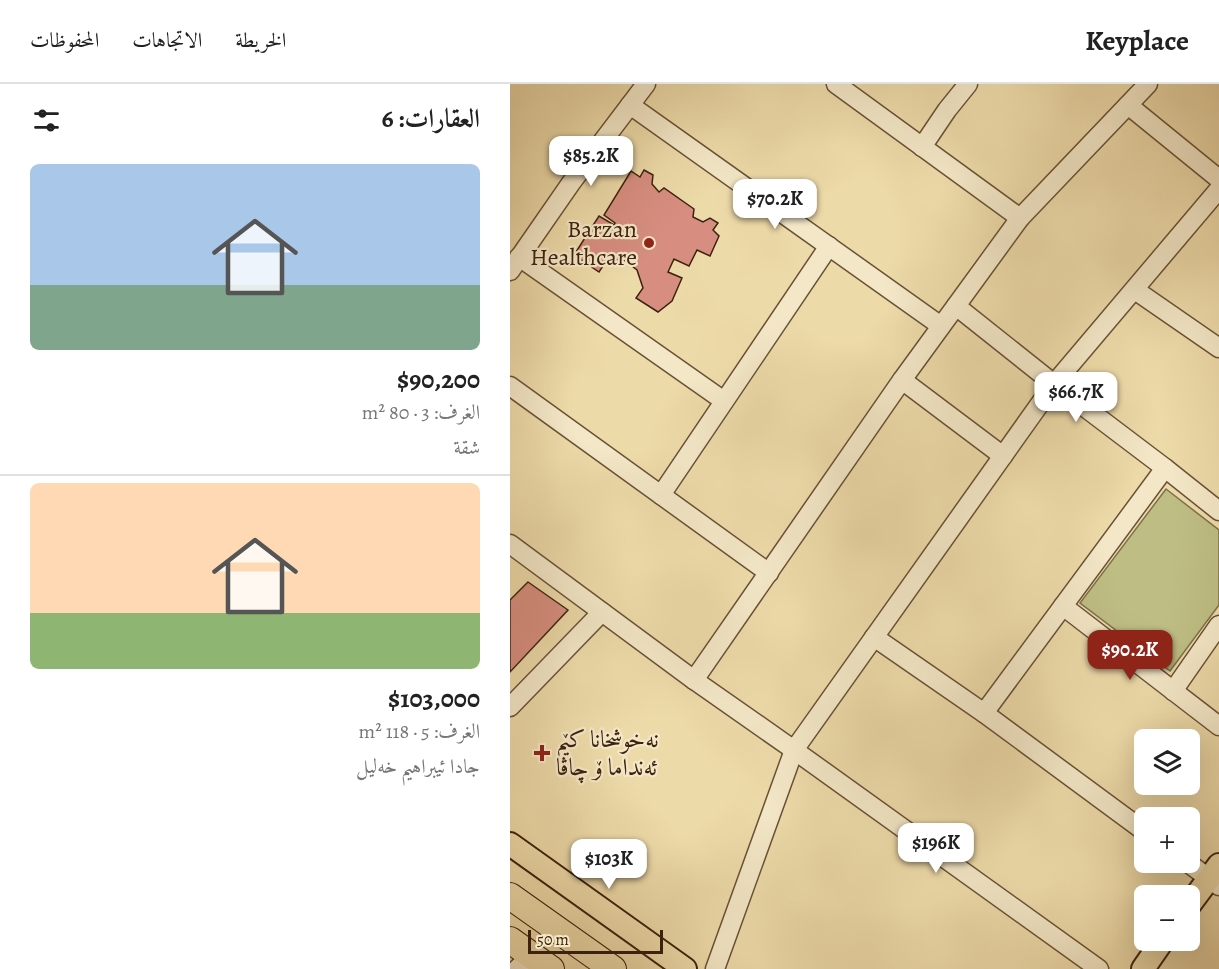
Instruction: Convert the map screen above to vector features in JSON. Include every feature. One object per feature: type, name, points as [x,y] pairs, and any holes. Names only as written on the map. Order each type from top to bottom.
[{"type":"highway","points":[[510,896],[613,969]]},
{"type":"highway","points":[[510,940],[533,964]]},
{"type":"main road","points":[[510,844],[685,969]]},
{"type":"main road","points":[[1200,893],[1215,877]]},
{"type":"main road","points":[[1143,969],[1155,951]]},
{"type":"street","points":[[646,84],[571,183],[515,264],[724,401]]},
{"type":"street","points":[[836,84],[1020,218]]},
{"type":"street","points":[[922,147],[968,84]]},
{"type":"street","points":[[694,680],[902,380],[1020,218],[1148,84]]},
{"type":"street","points":[[630,105],[941,326]]},
{"type":"street","points":[[1128,105],[1219,179]]},
{"type":"street","points":[[715,969],[794,750],[1054,384],[1219,189]]},
{"type":"street","points":[[661,495],[829,246]]},
{"type":"street","points":[[1135,290],[1219,348]]},
{"type":"street","points":[[956,306],[1219,511]]},
{"type":"street","points":[[902,380],[1003,456]]},
{"type":"street","points":[[510,386],[769,573]]},
{"type":"street","points":[[984,713],[1165,468]]},
{"type":"street","points":[[510,543],[694,680],[1099,969]]},
{"type":"street","points":[[1063,606],[1219,726]]},
{"type":"street","points":[[510,706],[602,612]]},
{"type":"street","points":[[1173,691],[1219,625]]},
{"type":"street","points":[[874,637],[984,713],[1134,824]]},
{"type":"street","points":[[1200,869],[1215,877]]},
{"type":"green space","points":[[1166,489],[1219,530],[1219,605],[1170,671],[1080,603]]},
{"type":"building","name":"Barzan Healthcare","points":[[644,170],[653,175],[652,184],[659,192],[664,188],[694,209],[693,217],[703,222],[710,218],[718,223],[713,230],[719,236],[710,256],[697,250],[689,266],[674,259],[668,272],[682,278],[672,301],[658,312],[636,298],[643,288],[637,270],[624,260],[607,260],[599,272],[574,255],[599,216],[614,225],[615,223],[604,215],[631,171],[640,177]]},
{"type":"building","points":[[528,582],[568,610],[510,672],[510,600]]},
{"type":"place","name":"Barzan Healthcare","points":[[649,243]]},
{"type":"place","name":"نەخوشخانا کێم ئەنداما ۆ چاڤا","points":[[542,753]]}]
